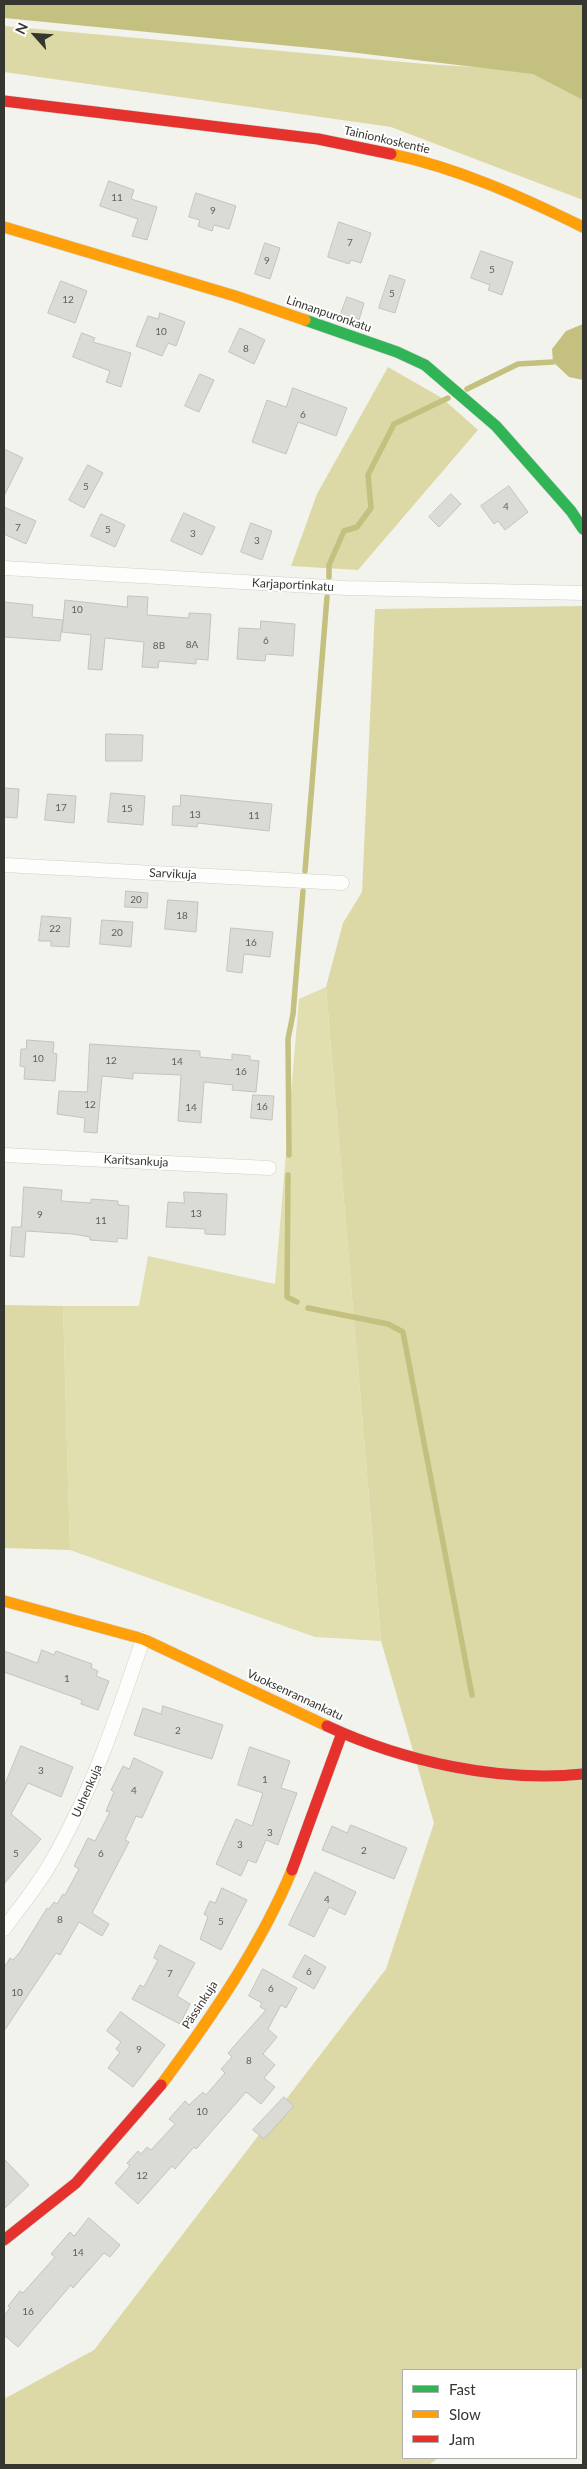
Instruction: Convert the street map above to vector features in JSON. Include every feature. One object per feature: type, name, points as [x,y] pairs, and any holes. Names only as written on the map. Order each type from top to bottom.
[{"type":"street","name":"Tainionkoskentie","points":[[4,101],[318,139],[411,158],[518,195],[583,227]]},
{"type":"street","name":"Tainionkoskentie","points":[[4,111],[174,122]]},
{"type":"street","name":"Linnanpuronkatu","points":[[4,227],[235,296],[397,352],[425,365],[496,426],[571,511],[583,529]]},
{"type":"street","name":"Karjaportinkatu","points":[[4,568],[346,588],[583,593]]},
{"type":"street","name":"Sarvikuja","points":[[4,865],[342,883]]},
{"type":"street","name":"Karitsankuja","points":[[4,1155],[269,1168]]},
{"type":"street","name":"Vuoksenrannankatu","points":[[4,1602],[143,1640],[342,1732],[426,1761],[494,1774],[556,1777],[583,1774]]},
{"type":"street","name":"Uuhenkuja","points":[[4,1929],[49,1866],[72,1825],[110,1739],[143,1640]]},
{"type":"street","name":"Pässinkuja","points":[[4,2240],[76,2183],[146,2104],[204,2028],[261,1933],[283,1890],[308,1830],[342,1732]]},
{"type":"shaded area","points":[[4,4],[583,4],[583,100],[533,74],[332,50],[4,18]]},
{"type":"shaded area","points":[[4,26],[426,64],[535,71],[583,93],[583,200],[391,127],[4,72]]},
{"type":"shaded area","points":[[583,324],[583,380],[569,377],[553,362],[552,349],[566,331]]},
{"type":"shaded area","points":[[388,367],[442,398],[478,430],[358,570],[291,566],[317,494]]},
{"type":"shaded area","points":[[583,606],[583,2367],[577,2370],[402,2369],[402,2459],[437,2459],[429,2465],[4,2465],[4,2399],[94,2350],[386,1969],[434,1823],[381,1641],[326,987],[343,923],[362,892],[375,609]]},
{"type":"shaded area","points":[[326,987],[381,1641],[315,1637],[70,1550],[63,1306],[139,1306],[148,1256],[275,1284],[299,999]]},
{"type":"shaded area","points":[[4,1305],[63,1306],[70,1550],[4,1548]]},
{"type":"building","points":[[109,181],[134,190],[131,199],[157,207],[147,240],[132,236],[138,219],[100,206]]},
{"type":"building","points":[[196,193],[236,206],[229,229],[214,225],[212,231],[198,226],[200,220],[189,217]]},
{"type":"building","points":[[339,222],[371,233],[361,263],[351,260],[349,264],[328,257]]},
{"type":"building","points":[[265,243],[280,248],[270,279],[255,274]]},
{"type":"building","points":[[481,251],[513,262],[502,295],[488,290],[490,285],[471,278]]},
{"type":"building","points":[[390,275],[405,280],[395,313],[379,308]]},
{"type":"building","points":[[61,281],[87,291],[75,323],[48,313]]},
{"type":"building","points":[[347,297],[364,303],[359,320],[341,314]]},
{"type":"building","points":[[160,313],[185,322],[176,346],[168,343],[162,356],[136,346],[148,316],[158,319]]},
{"type":"building","points":[[240,328],[265,340],[254,364],[229,352]]},
{"type":"building","points":[[82,333],[95,338],[93,342],[131,353],[121,387],[106,382],[110,371],[73,357]]},
{"type":"building","points":[[200,374],[214,380],[199,412],[185,406]]},
{"type":"building","points":[[293,388],[347,408],[336,436],[298,422],[286,454],[252,442],[267,400],[286,407]]},
{"type":"building","points":[[4,449],[23,458],[4,496]]},
{"type":"building","points":[[88,465],[103,473],[84,508],[69,500]]},
{"type":"building","points":[[509,486],[528,512],[505,530],[498,521],[494,524],[481,506]]},
{"type":"building","points":[[451,494],[461,504],[439,527],[429,517]]},
{"type":"building","points":[[4,507],[36,521],[26,544],[4,534]]},
{"type":"building","points":[[184,513],[215,527],[202,555],[171,541]]},
{"type":"building","points":[[101,514],[125,525],[115,547],[91,536]]},
{"type":"building","points":[[251,523],[272,531],[262,560],[241,552]]},
{"type":"building","points":[[128,596],[148,597],[147,615],[189,618],[189,613],[211,614],[208,660],[196,659],[196,664],[159,661],[158,668],[142,667],[144,642],[105,638],[102,670],[88,669],[91,635],[62,632],[65,600],[127,607]]},
{"type":"building","points":[[4,602],[33,605],[32,617],[63,620],[60,641],[4,637]]},
{"type":"building","points":[[261,621],[295,624],[293,656],[266,654],[265,661],[237,659],[239,628],[260,629]]},
{"type":"building","points":[[106,734],[143,735],[142,761],[106,761]]},
{"type":"building","points":[[4,788],[19,789],[17,818],[4,817]]},
{"type":"building","points":[[111,793],[145,796],[143,825],[108,822]]},
{"type":"building","points":[[48,794],[76,796],[74,823],[45,820]]},
{"type":"building","points":[[181,795],[272,804],[269,831],[198,823],[197,827],[172,825],[173,806],[180,806]]},
{"type":"building","points":[[126,891],[148,893],[147,908],[125,907]]},
{"type":"building","points":[[168,900],[198,902],[196,932],[165,929]]},
{"type":"building","points":[[42,916],[71,918],[69,947],[51,946],[51,941],[39,941]]},
{"type":"building","points":[[102,920],[133,922],[131,947],[100,944]]},
{"type":"building","points":[[231,928],[273,932],[270,957],[244,954],[242,973],[227,971]]},
{"type":"building","points":[[27,1040],[54,1042],[53,1053],[57,1054],[55,1081],[24,1079],[25,1067],[20,1066],[21,1049],[26,1049]]},
{"type":"building","points":[[90,1044],[200,1051],[200,1057],[232,1060],[232,1054],[250,1056],[250,1060],[259,1061],[256,1092],[232,1090],[233,1085],[204,1082],[201,1123],[178,1121],[181,1075],[133,1073],[133,1079],[102,1076],[97,1133],[84,1132],[85,1118],[57,1114],[59,1091],[87,1092]]},
{"type":"building","points":[[253,1095],[274,1096],[272,1120],[251,1118]]},
{"type":"building","points":[[24,1187],[62,1190],[61,1201],[91,1203],[91,1199],[118,1201],[118,1205],[129,1206],[127,1239],[117,1238],[117,1242],[90,1240],[90,1237],[73,1234],[26,1231],[24,1257],[10,1256],[12,1227],[21,1227]]},
{"type":"building","points":[[184,1192],[227,1194],[225,1235],[205,1234],[205,1229],[166,1227],[168,1202],[184,1203]]},
{"type":"building","points":[[42,1650],[54,1655],[56,1651],[92,1664],[91,1668],[98,1671],[96,1676],[109,1681],[98,1710],[81,1704],[82,1700],[4,1672],[4,1651],[37,1663]]},
{"type":"building","points":[[163,1706],[223,1725],[212,1759],[134,1735],[143,1708],[161,1714]]},
{"type":"building","points":[[21,1746],[73,1767],[61,1797],[28,1783],[11,1814],[41,1839],[4,1884],[4,1787]]},
{"type":"building","points":[[250,1747],[290,1761],[281,1788],[297,1793],[278,1845],[266,1840],[256,1863],[248,1860],[241,1876],[216,1864],[236,1819],[252,1826],[263,1793],[238,1785]]},
{"type":"building","points":[[134,1758],[163,1772],[142,1818],[136,1816],[125,1840],[129,1842],[92,1913],[109,1924],[102,1936],[79,1922],[60,1955],[56,1953],[4,2031],[4,1968],[10,1958],[13,1960],[20,1952],[47,1908],[49,1909],[54,1902],[57,1904],[63,1894],[65,1895],[79,1869],[74,1866],[88,1838],[95,1841],[110,1812],[106,1811],[114,1792],[111,1790],[123,1766],[129,1769]]},
{"type":"building","points":[[351,1825],[407,1848],[394,1879],[322,1850],[332,1826],[347,1833]]},
{"type":"building","points":[[315,1872],[356,1892],[345,1915],[329,1907],[314,1937],[289,1925]]},
{"type":"building","points":[[222,1888],[247,1900],[221,1950],[200,1939],[208,1917],[204,1914],[210,1901],[215,1903]]},
{"type":"building","points":[[160,1945],[195,1963],[177,1996],[190,2004],[180,2024],[132,1999],[140,1985],[144,1987],[158,1960],[154,1958]]},
{"type":"building","points":[[305,1955],[326,1967],[314,1989],[293,1977]]},
{"type":"building","points":[[263,1969],[297,1988],[286,2008],[281,2005],[268,2029],[277,2037],[263,2054],[275,2065],[264,2078],[275,2087],[261,2104],[246,2092],[196,2149],[194,2147],[175,2169],[172,2166],[138,2204],[115,2183],[130,2166],[127,2163],[138,2151],[141,2154],[147,2147],[151,2150],[175,2124],[169,2119],[185,2101],[189,2105],[203,2092],[206,2095],[225,2073],[221,2069],[232,2057],[228,2053],[266,2010],[260,2007],[262,2003],[249,1996]]},
{"type":"building","points":[[121,2012],[165,2045],[133,2087],[108,2068],[120,2052],[116,2049],[121,2042],[107,2031]]},
{"type":"building","points":[[284,2097],[294,2106],[264,2139],[253,2130]]},
{"type":"building","points":[[4,2159],[29,2185],[4,2209]]},
{"type":"building","points":[[89,2218],[120,2245],[110,2257],[104,2253],[73,2288],[71,2285],[18,2347],[4,2335],[4,2316],[10,2308],[8,2306],[20,2291],[23,2293],[55,2257],[51,2254],[70,2232],[74,2236]]},
{"type":"waterway","points":[[467,389],[518,364],[553,362]]},
{"type":"waterway","points":[[329,577],[329,565],[344,531],[357,527],[371,508],[368,475],[394,424],[448,398]]},
{"type":"waterway","points":[[305,871],[327,597]]},
{"type":"waterway","points":[[289,1155],[288,1039],[293,1014],[303,891]]},
{"type":"waterway","points":[[288,1175],[287,1297],[297,1302]]},
{"type":"waterway","points":[[308,1308],[388,1324],[403,1332],[472,1695]]},
{"type":"traffic: fast","points":[[305,320],[397,352],[425,365],[496,426],[571,511],[583,529]]},
{"type":"traffic: slow","points":[[391,154],[441,167],[489,184],[583,227]]},
{"type":"traffic: slow","points":[[4,227],[235,296],[305,320]]},
{"type":"traffic: slow","points":[[4,1601],[143,1639],[327,1726]]},
{"type":"traffic: slow","points":[[161,2085],[216,2008],[250,1954],[292,1870]]},
{"type":"traffic: jam","points":[[4,101],[318,139],[391,154]]},
{"type":"traffic: jam","points":[[327,1726],[387,1750],[452,1767],[519,1775],[583,1774]]},
{"type":"traffic: jam","points":[[292,1870],[342,1733]]},
{"type":"traffic: jam","points":[[4,2240],[76,2183],[161,2085]]}]
